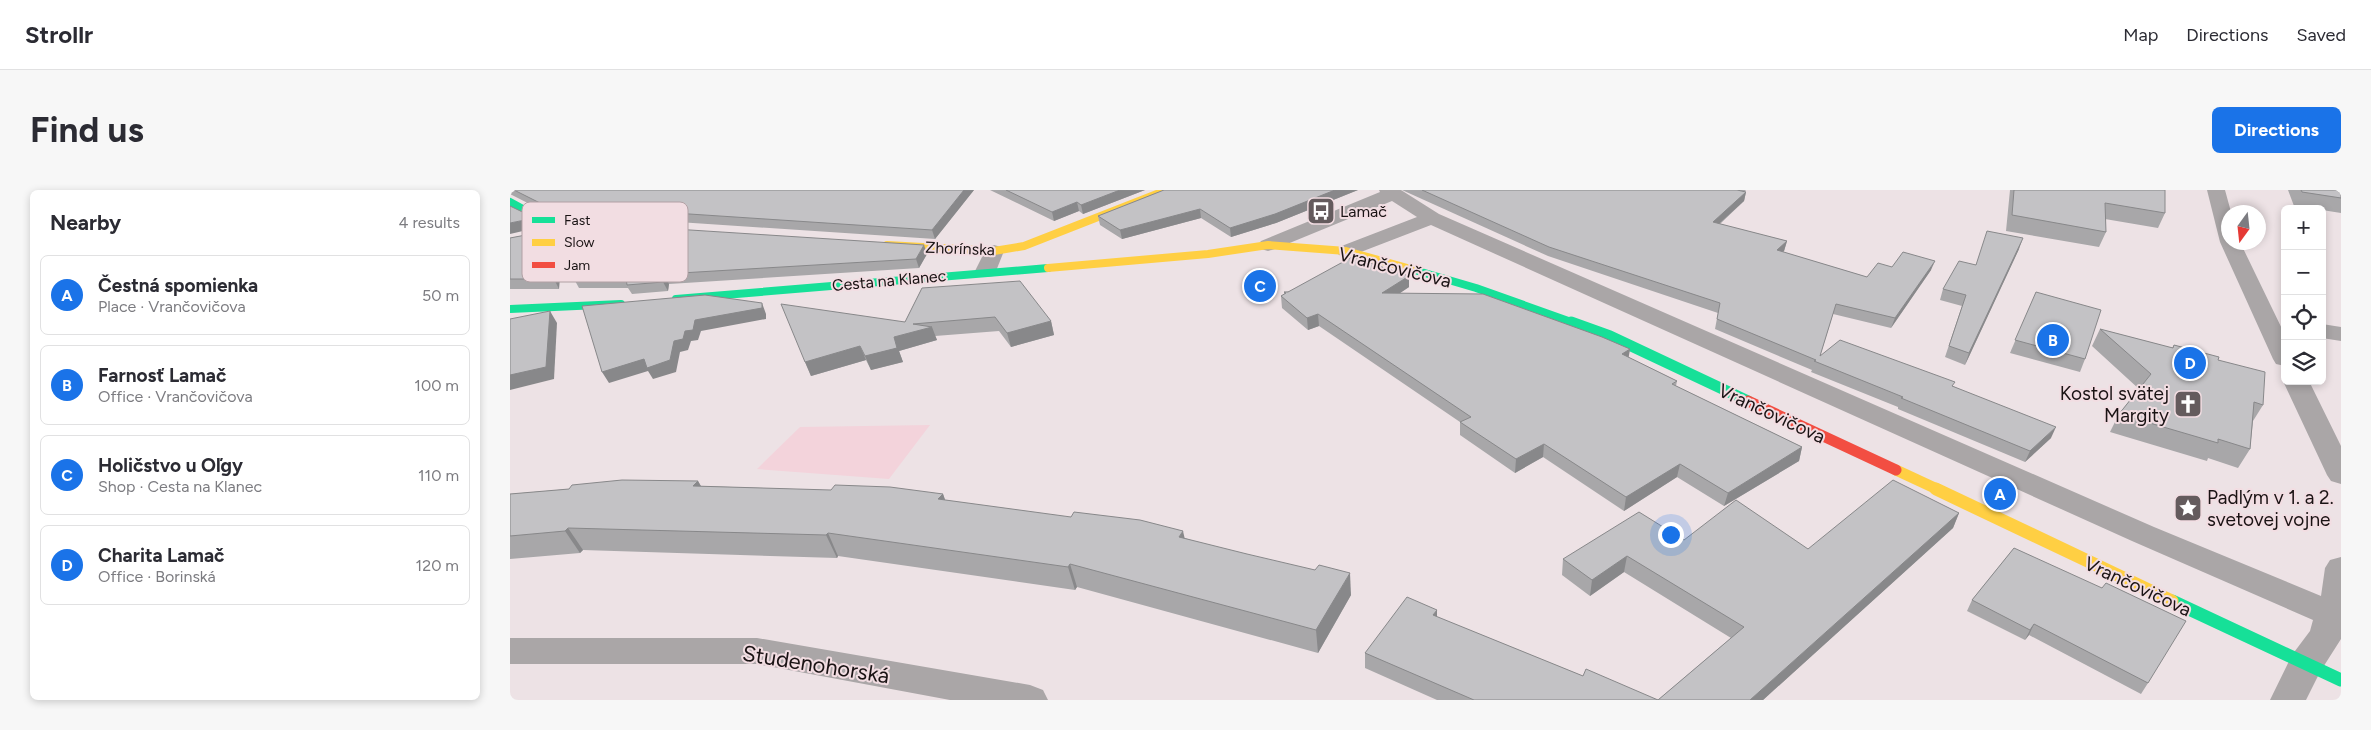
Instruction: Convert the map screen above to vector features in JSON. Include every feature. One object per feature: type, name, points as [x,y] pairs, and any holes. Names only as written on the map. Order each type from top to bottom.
[{"type":"street","name":"Zhorínska","points":[[876,244],[994,251],[1024,246],[1167,190]]},
{"type":"street","points":[[2216,190],[2221,210]]},
{"type":"street","name":"Vrančovičova","points":[[1268,245],[1391,192],[1432,218],[2125,526],[2337,616]]},
{"type":"street","points":[[510,202],[522,208]]},
{"type":"street","points":[[1346,251],[1432,218]]},
{"type":"street","name":"Vrančovičova","points":[[1268,245],[1346,251],[1476,288],[1610,336],[2341,680]]},
{"type":"street","name":"Cesta na Klanec","points":[[665,300],[986,271],[1208,254],[1268,245]]},
{"type":"street","points":[[2234,250],[2276,324],[2281,343]]},
{"type":"street","points":[[986,271],[994,251]]},
{"type":"street","points":[[510,309],[587,307],[636,303]]},
{"type":"street","points":[[2326,332],[2341,334]]},
{"type":"street","points":[[2298,385],[2341,475]]},
{"type":"street","points":[[2288,700],[2306,665],[2337,616],[2341,568]]},
{"type":"street","name":"Studenohorská","points":[[510,651],[756,651],[1030,700]]},
{"type":"shaded area","points":[[930,425],[889,479],[757,469],[800,427]]},
{"type":"building","points":[[514,190],[964,190],[932,230],[688,214],[688,202],[538,202]]},
{"type":"building","points":[[1006,190],[1120,190],[1081,205],[1077,202],[1052,212]]},
{"type":"building","points":[[1164,190],[1335,190],[1275,214],[1230,228],[1200,209],[1120,230],[1098,216]]},
{"type":"building","points":[[1422,190],[1737,190],[1746,192],[1713,222],[1787,241],[1777,250],[1867,277],[1878,263],[1892,267],[1903,252],[1935,261],[1895,318],[1836,304],[1820,356],[1840,340],[1955,382],[1952,386],[2056,427],[2030,451],[1717,319],[1720,303],[1549,247]]},
{"type":"building","points":[[2014,190],[2165,190],[2165,213],[2105,203],[2106,232],[2012,215]]},
{"type":"building","points":[[2301,190],[2341,190],[2341,198],[2302,192]]},
{"type":"building","points":[[510,206],[522,212],[522,221],[510,223]]},
{"type":"building","points":[[688,230],[924,245],[916,259],[688,273]]},
{"type":"building","points":[[1987,231],[2023,238],[1969,353],[1949,346],[1966,295],[1943,289],[1959,261],[1976,265]]},
{"type":"building","points":[[522,236],[522,279],[510,279],[510,238]]},
{"type":"building","points":[[1352,257],[1409,276],[1382,293],[1483,294],[1602,337],[1630,349],[1622,354],[1677,381],[1672,384],[1802,447],[1728,493],[1680,464],[1626,497],[1544,444],[1516,459],[1460,422],[1471,417],[1318,314],[1307,318],[1281,296],[1286,293],[1284,292],[1288,292]]},
{"type":"building","points":[[1020,281],[1051,321],[1007,333],[995,317],[913,324],[932,327],[894,337],[897,348],[865,356],[860,346],[805,362],[781,304],[905,322],[922,288]]},
{"type":"building","points":[[627,282],[663,282],[627,285]]},
{"type":"building","points":[[2036,292],[2101,310],[2085,359],[2015,340]]},
{"type":"building","points":[[705,295],[762,303],[762,308],[695,320],[693,330],[685,331],[683,339],[674,341],[670,360],[647,368],[644,359],[602,372],[582,306]]},
{"type":"building","points":[[550,311],[546,367],[510,375],[510,319]]},
{"type":"building","name":"Kostol svätej Margity","points":[[2100,329],[2173,348],[2174,345],[2219,357],[2218,360],[2265,372],[2263,405],[2254,402],[2250,449],[2218,439],[2218,443],[2119,414],[2151,374]]},
{"type":"building","points":[[622,480],[698,481],[693,486],[831,490],[835,485],[890,487],[943,494],[938,499],[1071,517],[1074,512],[1140,520],[1183,531],[1179,537],[1315,570],[1319,565],[1350,573],[1316,630],[1070,564],[1068,567],[828,533],[826,535],[568,528],[565,531],[510,536],[510,494],[569,489],[572,485]]},
{"type":"building","points":[[1893,480],[1959,513],[1750,700],[1658,700],[1744,627],[1627,556],[1592,580],[1563,559],[1639,512],[1684,540],[1736,500],[1808,549]]},
{"type":"building","points":[[2014,548],[2102,588],[2106,583],[2186,621],[2148,683],[2034,624],[2030,630],[1972,600]]},
{"type":"building","points":[[1407,597],[1437,610],[1433,615],[1583,676],[1586,669],[1658,700],[1474,700],[1365,653]]},
{"type":"traffic: fast","points":[[510,202],[522,209]]},
{"type":"traffic: fast","points":[[676,299],[1048,268]]},
{"type":"traffic: fast","points":[[1411,269],[1476,288],[1610,336],[1748,401]]},
{"type":"traffic: fast","points":[[510,309],[621,304]]},
{"type":"traffic: fast","points":[[2172,601],[2341,680]]},
{"type":"traffic: slow","points":[[887,245],[994,251],[1024,246],[1167,190]]},
{"type":"traffic: slow","points":[[1048,268],[1208,254],[1268,245],[1346,251],[1411,269]]},
{"type":"traffic: slow","points":[[1896,470],[2172,601]]},
{"type":"traffic: jam","points":[[1748,401],[1896,470]]},
{"type":"place","name":"Lamač","points":[[1321,211]]},
{"type":"place","name":"Holičstvo u Oľgy","points":[[1260,286]]},
{"type":"place","name":"Farnosť Lamač","points":[[2053,340]]},
{"type":"place","name":"Charita Lamač","points":[[2190,363]]},
{"type":"place","name":"Kostol svätej Margity","points":[[2188,404]]},
{"type":"place","name":"Čestná spomienka","points":[[2000,494]]},
{"type":"place","name":"Padlým v 1. a 2. svetovej vojne","points":[[2188,508]]}]
